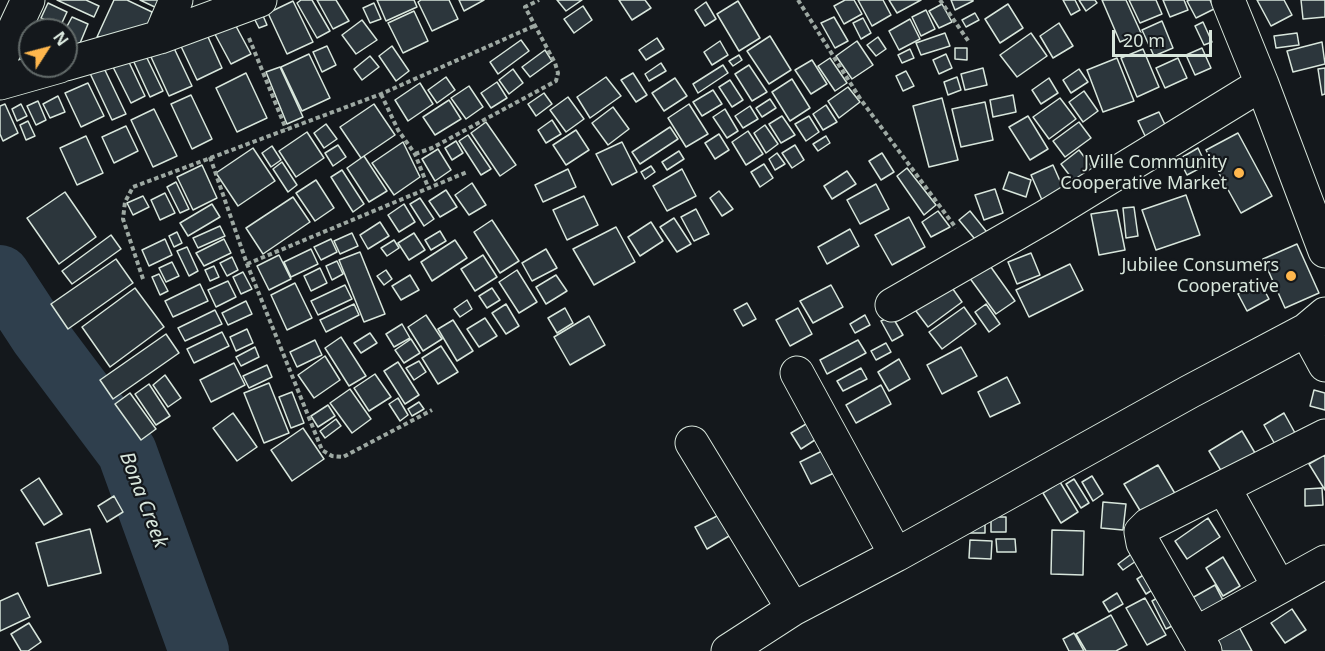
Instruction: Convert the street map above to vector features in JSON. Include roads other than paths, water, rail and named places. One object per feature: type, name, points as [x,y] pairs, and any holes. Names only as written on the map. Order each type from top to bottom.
[{"type":"street","points":[[0,60],[28,0]]},
{"type":"street","points":[[160,38],[176,0]]},
{"type":"street","points":[[1228,0],[1325,251]]},
{"type":"street","points":[[78,61],[160,38],[248,4]]},
{"type":"street","points":[[0,83],[18,78]]},
{"type":"street","points":[[892,305],[1045,217],[1262,84]]},
{"type":"street","points":[[728,651],[793,609],[896,555],[1315,322],[1325,365]]},
{"type":"street","points":[[797,373],[896,555]]},
{"type":"street","points":[[1325,436],[1148,525],[1141,532],[1143,543],[1200,642],[1279,587],[1325,562]]},
{"type":"street","points":[[692,443],[793,609]]},
{"type":"street","points":[[1224,488],[1279,587]]},
{"type":"waterway","name":"Bona Creek","points":[[0,275],[40,336],[127,452],[199,651]]},
{"type":"place","name":"JVille Community Cooperative Market","points":[[1239,173]]},
{"type":"place","name":"Jubilee Consumers Cooperative","points":[[1291,276]]}]
